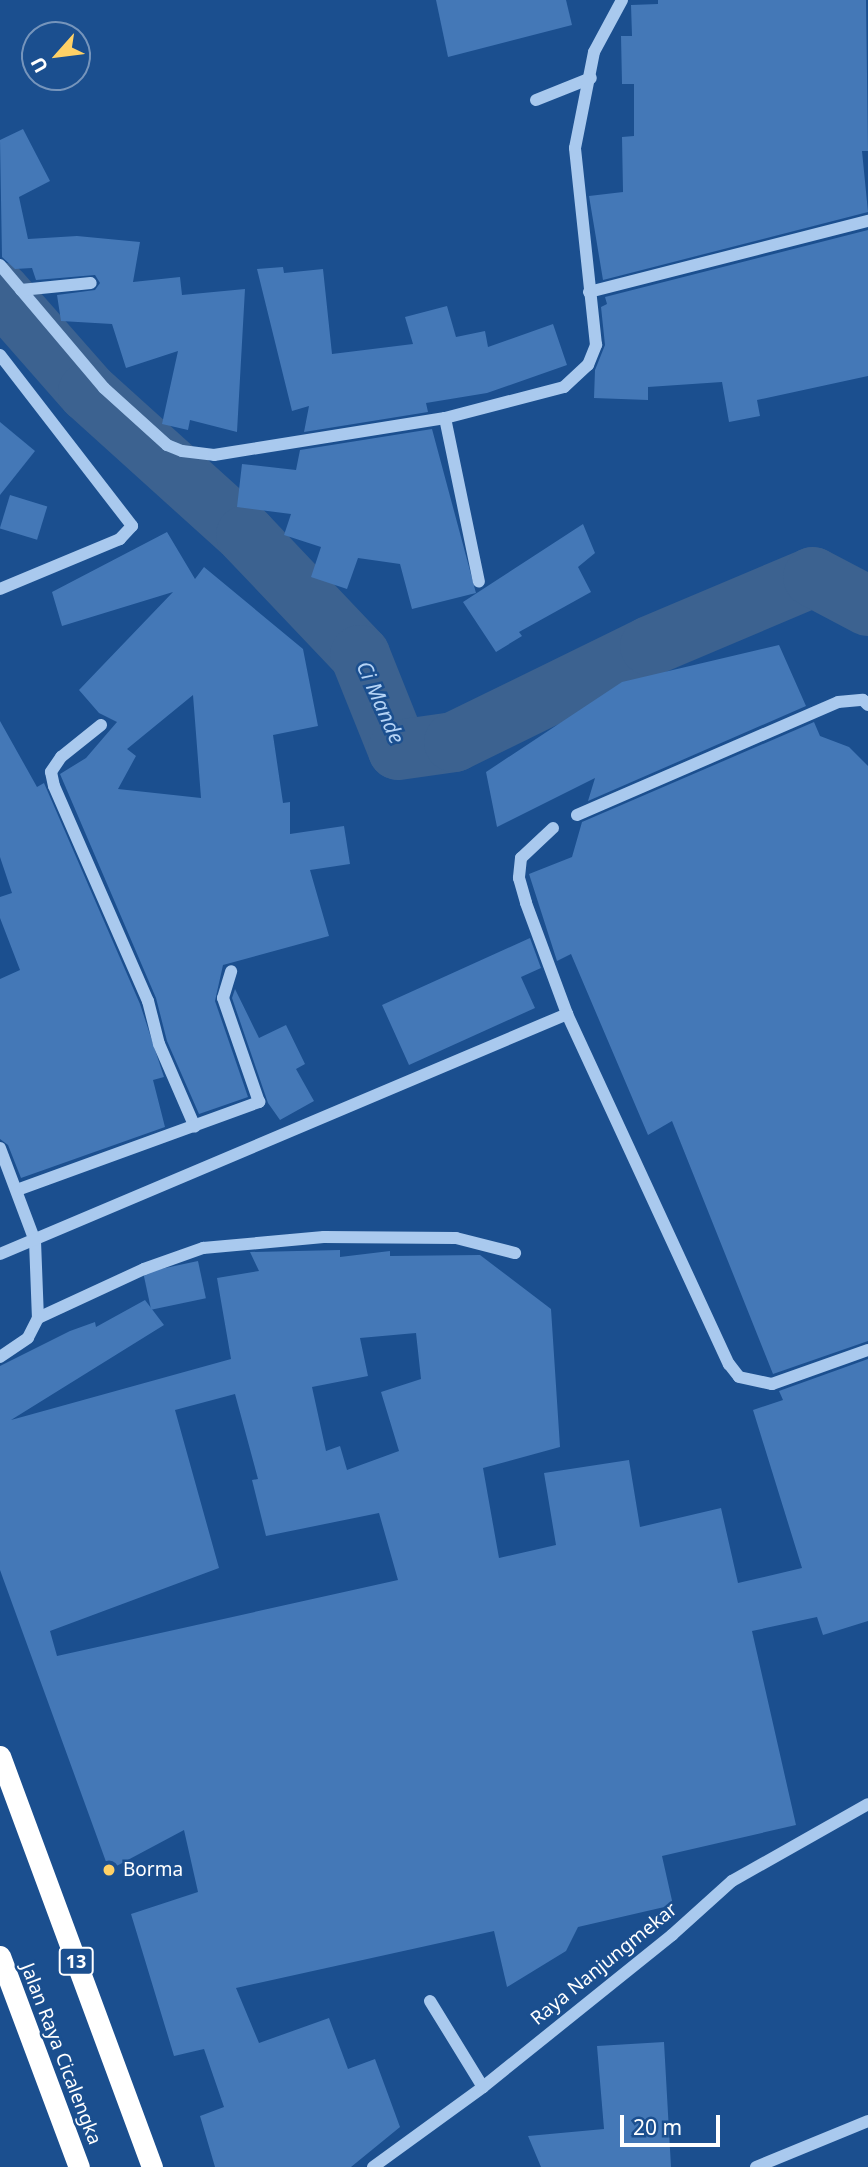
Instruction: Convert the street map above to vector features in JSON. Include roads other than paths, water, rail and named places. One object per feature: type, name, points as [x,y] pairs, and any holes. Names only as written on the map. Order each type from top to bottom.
[{"type":"highway","name":"13","points":[[0,1756],[152,2167]]},
{"type":"highway","name":"Jalan Raya Cicalengka","points":[[0,1956],[79,2167]]},
{"type":"street","points":[[0,265],[104,388],[167,445],[181,451],[214,455],[445,418],[564,387],[578,379],[596,345],[575,148],[591,78],[594,52],[622,0]]},
{"type":"street","points":[[536,100],[591,78]]},
{"type":"street","points":[[589,292],[868,221]]},
{"type":"street","points":[[21,290],[91,283]]},
{"type":"street","points":[[0,355],[132,526],[120,539],[0,589]]},
{"type":"street","points":[[445,418],[479,582]]},
{"type":"street","points":[[577,815],[838,702],[863,700],[868,705]]},
{"type":"street","points":[[101,725],[61,757],[51,772],[54,786],[148,1001],[159,1044],[195,1127]]},
{"type":"street","points":[[552,828],[521,858],[519,878],[567,1014],[729,1364],[739,1377],[763,1383],[794,1380],[868,1350]]},
{"type":"street","points":[[17,1190],[259,1102],[223,999],[231,971]]},
{"type":"street","points":[[0,1254],[567,1014]]},
{"type":"street","points":[[0,1149],[34,1241],[38,1318],[28,1338],[0,1357]]},
{"type":"street","points":[[38,1318],[144,1269],[203,1248],[324,1237],[456,1238],[515,1253]]},
{"type":"street","name":"Raya Nanjungmekar","points":[[373,2167],[483,2087],[672,1935],[732,1881],[868,1804]]},
{"type":"street","points":[[430,2001],[483,2087]]},
{"type":"street","points":[[756,2167],[868,2122]]},
{"type":"waterway","name":"Ci Mande","points":[[0,292],[88,392],[246,535],[360,655],[398,750],[454,742],[650,646],[813,577],[868,606]]},
{"type":"place","name":"Borma","points":[[109,1870]]}]
